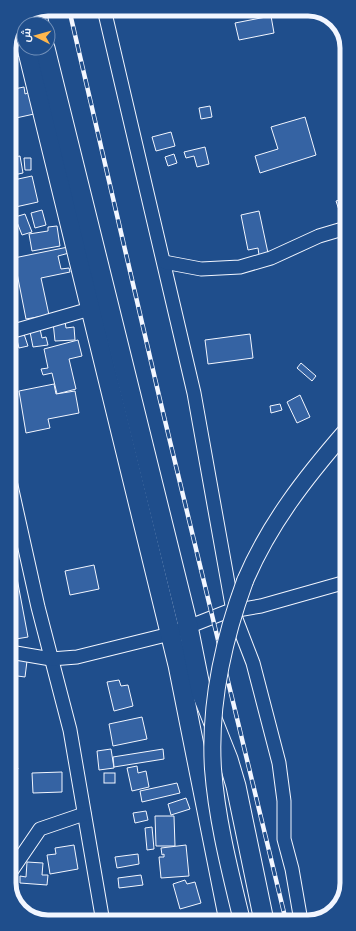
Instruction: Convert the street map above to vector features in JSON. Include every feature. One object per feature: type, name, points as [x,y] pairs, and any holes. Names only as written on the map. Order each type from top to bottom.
[{"type":"highway","points":[[29,56],[170,634],[228,915]]},
{"type":"highway","points":[[47,56],[188,626],[201,691],[228,759],[236,786],[263,915]]},
{"type":"main road","points":[[241,915],[219,820],[213,768],[213,746],[219,673],[232,617],[245,582],[264,540],[311,471],[340,438]]},
{"type":"street","points":[[106,16],[194,393],[233,611],[253,663],[279,763],[284,800],[284,839],[292,869],[301,915]]},
{"type":"street","points":[[164,262],[201,269],[240,267],[271,258],[319,236],[340,230]]},
{"type":"street","points":[[16,330],[90,309]]},
{"type":"street","points":[[16,507],[51,659],[70,730],[102,915]]},
{"type":"street","points":[[16,653],[51,659],[77,657],[170,634],[219,614],[261,606],[340,584]]},
{"type":"street","points":[[16,864],[40,830],[84,814]]},
{"type":"building","points":[[271,16],[274,33],[239,40],[235,23]]},
{"type":"building","points":[[24,87],[25,94],[30,92],[34,114],[16,118],[16,89]]},
{"type":"building","points":[[210,106],[212,117],[201,119],[199,108]]},
{"type":"building","points":[[305,117],[316,155],[260,173],[255,156],[278,149],[271,127]]},
{"type":"building","points":[[171,132],[175,146],[156,151],[152,137]]},
{"type":"building","points":[[205,147],[209,164],[197,167],[194,156],[186,158],[184,152]]},
{"type":"building","points":[[174,154],[177,163],[168,166],[165,157]]},
{"type":"building","points":[[20,156],[23,173],[16,174],[16,157]]},
{"type":"building","points":[[24,158],[31,158],[31,170],[25,170]]},
{"type":"building","points":[[32,176],[38,202],[16,207],[16,179]]},
{"type":"building","points":[[340,200],[340,213],[336,201]]},
{"type":"building","points":[[42,210],[46,225],[35,228],[31,213]]},
{"type":"building","points":[[259,211],[268,253],[259,255],[258,248],[248,250],[241,215]]},
{"type":"building","points":[[25,214],[32,232],[22,235],[16,217]]},
{"type":"building","points":[[57,226],[60,246],[32,251],[29,234],[48,231],[48,227]]},
{"type":"building","points":[[68,247],[69,253],[58,256],[61,269],[69,268],[70,272],[41,278],[49,315],[26,319],[16,268],[16,258]]},
{"type":"building","points":[[65,321],[66,328],[74,327],[75,340],[55,341],[53,322]]},
{"type":"building","points":[[40,329],[42,338],[46,337],[48,345],[33,347],[30,332]]},
{"type":"building","points":[[24,334],[28,346],[19,348],[16,336]]},
{"type":"building","points":[[250,334],[253,358],[208,364],[205,340]]},
{"type":"building","points":[[78,340],[82,356],[69,359],[76,389],[57,394],[52,373],[43,375],[41,369],[48,368],[44,349]]},
{"type":"building","points":[[301,363],[316,376],[312,381],[297,368]]},
{"type":"building","points":[[54,384],[56,394],[75,391],[79,413],[48,419],[50,428],[26,433],[19,391]]},
{"type":"building","points":[[300,395],[310,417],[297,423],[287,402]]},
{"type":"building","points":[[280,404],[282,410],[271,413],[270,406]]},
{"type":"building","points":[[94,565],[99,589],[70,595],[65,571]]},
{"type":"building","points":[[16,573],[28,637],[16,639]]},
{"type":"building","points":[[16,659],[27,661],[25,677],[16,676]]},
{"type":"building","points":[[119,680],[121,686],[128,685],[133,706],[114,711],[107,682]]},
{"type":"building","points":[[142,717],[147,739],[113,746],[109,724]]},
{"type":"building","points":[[111,749],[114,768],[99,770],[97,751]]},
{"type":"building","points":[[163,749],[164,759],[114,767],[113,757]]},
{"type":"building","points":[[137,766],[138,773],[146,771],[149,787],[132,791],[127,768]]},
{"type":"building","points":[[62,772],[62,792],[33,793],[32,773]]},
{"type":"building","points":[[104,773],[115,773],[115,783],[104,783]]},
{"type":"building","points":[[177,783],[180,793],[142,802],[140,791]]},
{"type":"building","points":[[186,798],[190,809],[171,815],[168,804]]},
{"type":"building","points":[[146,811],[148,820],[135,823],[133,813]]},
{"type":"building","points":[[155,816],[174,816],[175,846],[156,846]]},
{"type":"building","points":[[152,827],[154,849],[147,850],[145,828]]},
{"type":"building","points":[[74,845],[78,869],[50,874],[47,855],[56,854],[55,848]]},
{"type":"building","points":[[186,845],[189,876],[161,878],[159,857],[164,857],[164,854],[162,855],[161,848]]},
{"type":"building","points":[[138,854],[139,864],[117,868],[115,857]]},
{"type":"building","points":[[27,862],[43,863],[42,875],[48,875],[47,885],[20,883],[20,876],[26,877]]},
{"type":"building","points":[[141,875],[143,885],[119,888],[118,878]]},
{"type":"building","points":[[185,880],[187,884],[195,882],[201,903],[180,909],[173,884]]},
{"type":"railway","points":[[71,16],[160,400],[285,915]]}]
